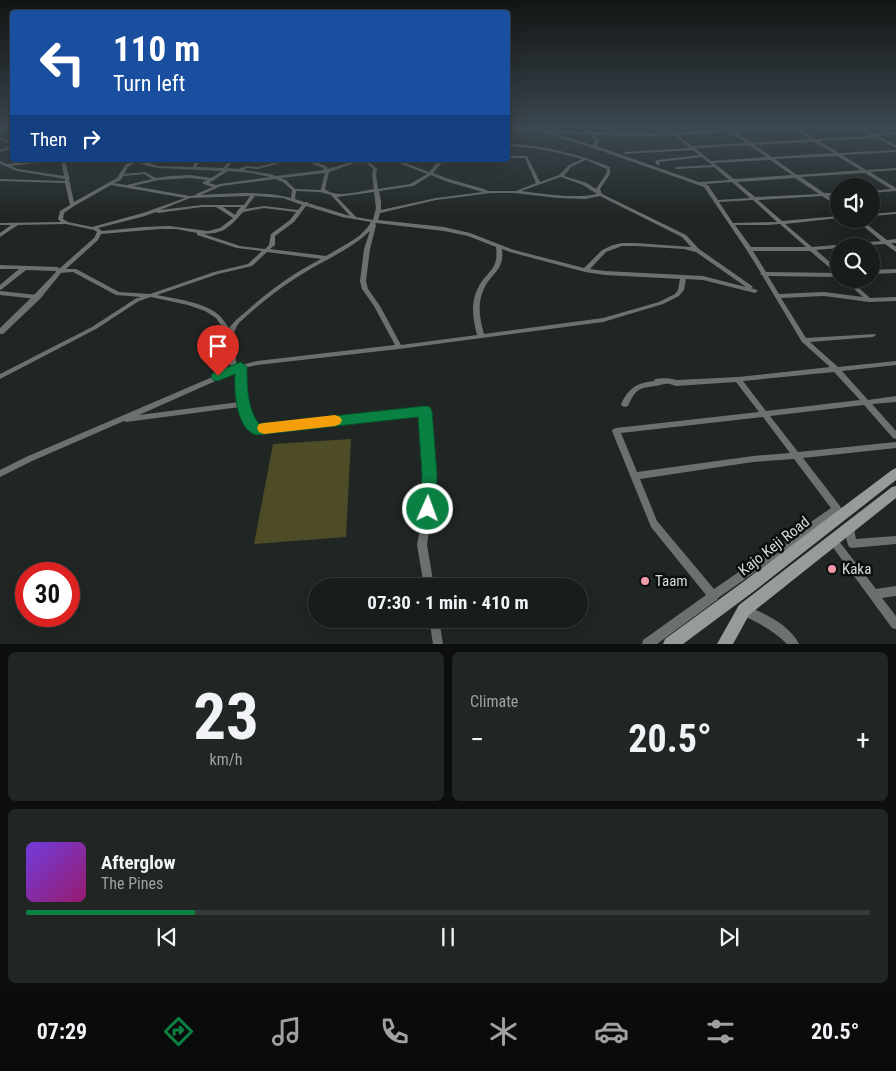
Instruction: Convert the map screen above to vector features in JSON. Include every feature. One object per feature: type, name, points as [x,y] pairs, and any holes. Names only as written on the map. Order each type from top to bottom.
[{"type":"main road","name":"Kajo Keji Road","points":[[670,644],[748,587],[839,512],[896,473]]},
{"type":"main road","points":[[724,644],[744,610],[896,491]]},
{"type":"street","points":[[526,157],[538,183]]},
{"type":"street","points":[[579,157],[609,168],[608,174],[598,189],[601,195]]},
{"type":"street","points":[[622,157],[671,175],[701,183],[708,188],[749,249],[804,340],[836,369],[896,436]]},
{"type":"street","points":[[658,164],[657,161],[694,157]]},
{"type":"street","points":[[705,157],[830,266]]},
{"type":"street","points":[[769,157],[830,200]]},
{"type":"street","points":[[677,168],[804,157]]},
{"type":"street","points":[[841,157],[876,178]]},
{"type":"street","points":[[514,192],[561,176],[570,166],[586,159]]},
{"type":"street","points":[[2,164],[28,162]]},
{"type":"street","points":[[63,162],[72,205]]},
{"type":"street","points":[[66,223],[61,221],[60,217],[64,210],[110,184],[122,175],[126,166],[133,162]]},
{"type":"street","points":[[142,162],[157,167],[195,166],[271,176],[286,181],[294,191],[293,199]]},
{"type":"street","points":[[192,162],[195,166]]},
{"type":"street","points":[[195,166],[199,162]]},
{"type":"street","points":[[215,186],[205,183],[226,170],[231,162]]},
{"type":"street","points":[[237,171],[243,168],[258,168],[275,162]]},
{"type":"street","points":[[271,176],[276,170],[278,162]]},
{"type":"street","points":[[314,162],[325,167],[327,171],[323,189],[326,192]]},
{"type":"street","points":[[143,215],[215,186],[327,171],[355,162]]},
{"type":"street","points":[[368,162],[375,168],[378,212],[367,249],[363,281],[365,289],[377,306],[399,347]]},
{"type":"street","points":[[398,162],[430,174],[492,192]]},
{"type":"street","points":[[278,196],[294,191],[326,192],[333,195],[346,196],[411,185],[430,174],[440,162]]},
{"type":"street","points":[[2,164],[20,170],[67,180]]},
{"type":"street","points":[[207,168],[211,164]]},
{"type":"street","points":[[701,183],[896,169]]},
{"type":"street","points":[[122,175],[146,173],[156,180]]},
{"type":"street","points":[[127,187],[156,180],[191,176],[210,180]]},
{"type":"street","points":[[110,184],[190,197],[278,196],[354,218],[444,229],[470,235],[500,246],[585,270],[703,278],[755,291],[697,250],[684,236],[672,228],[601,195],[585,184],[561,176]]},
{"type":"street","points":[[0,180],[67,180]]},
{"type":"street","points":[[880,180],[896,190],[880,191]]},
{"type":"street","points":[[378,212],[436,199],[492,192],[585,198],[601,195]]},
{"type":"street","points":[[333,195],[354,218]]},
{"type":"street","points":[[717,202],[830,195]]},
{"type":"street","points":[[194,232],[204,233],[219,230],[235,217],[254,196]]},
{"type":"street","points":[[0,377],[94,328],[127,305],[149,295],[216,273],[250,265],[274,244],[273,235],[288,224],[306,203]]},
{"type":"street","points":[[216,206],[235,217]]},
{"type":"street","points":[[0,224],[66,223],[93,228],[179,208],[244,206]]},
{"type":"street","points":[[240,211],[264,206],[299,211]]},
{"type":"street","points":[[880,214],[896,213]]},
{"type":"street","points":[[732,224],[830,218]]},
{"type":"street","points":[[230,334],[237,322],[268,295],[360,237],[375,221]]},
{"type":"street","points":[[0,235],[18,223]]},
{"type":"street","points":[[93,228],[99,233],[164,227],[181,228],[232,245],[326,258]]},
{"type":"street","points":[[868,228],[896,250]]},
{"type":"street","points":[[0,332],[37,296],[59,270],[96,239],[99,233]]},
{"type":"street","points":[[749,249],[810,249],[896,241]]},
{"type":"street","points":[[585,270],[593,264],[601,252],[628,242],[663,247],[686,247],[697,250]]},
{"type":"street","points":[[481,336],[475,315],[476,305],[484,283],[500,264],[502,257],[500,246]]},
{"type":"street","points":[[0,267],[74,270],[118,294],[149,295],[190,304],[207,310],[218,317],[230,334],[244,404],[251,425],[256,429],[425,411],[430,474],[428,509],[422,545],[428,578]]},
{"type":"street","points":[[0,288],[24,268]]},
{"type":"street","points":[[880,271],[896,270]]},
{"type":"street","points":[[763,274],[830,274]]},
{"type":"street","points":[[0,474],[29,459],[238,368],[257,363],[399,347],[603,320],[661,303],[681,290],[683,278]]},
{"type":"street","points":[[0,281],[8,281]]},
{"type":"street","points":[[856,288],[869,300]]},
{"type":"street","points":[[0,293],[37,296]]},
{"type":"street","points":[[777,296],[831,294],[869,300],[896,299]]},
{"type":"street","points":[[804,340],[873,335]]},
{"type":"street","points":[[625,404],[630,393],[635,388],[658,383],[657,381],[676,383],[738,379],[896,363]]},
{"type":"street","points":[[647,644],[714,597],[746,571],[839,512],[738,379]]},
{"type":"street","points":[[714,597],[654,524],[616,431],[896,399]]},
{"type":"street","points":[[118,421],[244,404]]},
{"type":"street","points":[[634,476],[753,459],[896,445]]},
{"type":"street","points":[[850,527],[852,544],[896,540]]},
{"type":"street","points":[[832,540],[896,624]]},
{"type":"street","points":[[873,594],[896,591]]},
{"type":"street","points":[[744,610],[773,623],[794,644]]},
{"type":"street","points":[[435,628],[438,644]]},
{"type":"shaded area","points":[[351,439],[346,537],[254,544],[273,444]]},
{"type":"slow traffic","points":[[264,428],[335,420]]},
{"type":"place","name":"Kaka","points":[[832,569]]},
{"type":"place","name":"Taam","points":[[645,581]]},
{"type":"route","points":[[218,376],[241,367],[241,390],[245,409],[251,425],[256,429],[425,411],[430,474],[428,509]]}]
